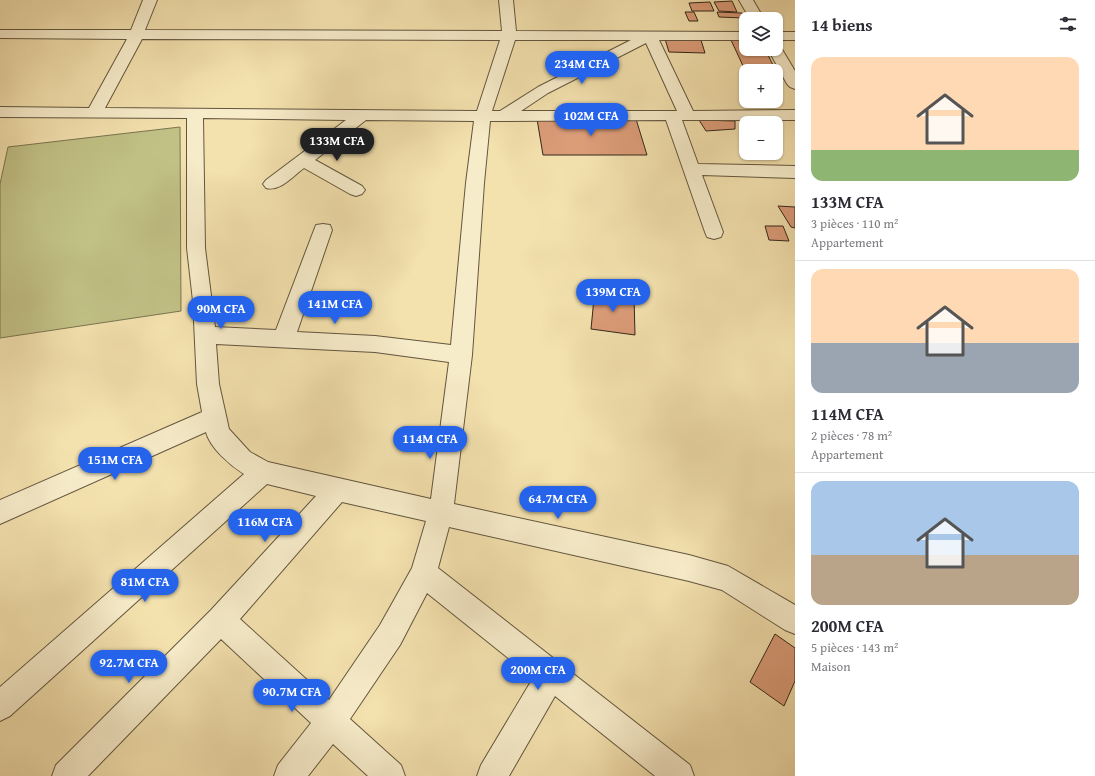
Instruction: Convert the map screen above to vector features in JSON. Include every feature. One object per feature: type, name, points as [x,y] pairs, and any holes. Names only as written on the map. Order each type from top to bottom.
[{"type":"street","points":[[95,112],[137,34],[150,0]]},
{"type":"street","points":[[289,776],[331,722],[390,635],[423,573],[441,513],[461,355],[475,183],[493,116],[509,35],[506,0]]},
{"type":"street","points":[[746,0],[753,12]]},
{"type":"street","points":[[0,34],[739,36]]},
{"type":"street","points":[[650,36],[680,115],[692,169],[714,232]]},
{"type":"street","points":[[493,116],[650,36]]},
{"type":"street","points":[[783,36],[795,36]]},
{"type":"street","points":[[779,56],[795,84]]},
{"type":"street","points":[[0,112],[493,116],[795,115]]},
{"type":"street","points":[[195,113],[196,248],[203,301],[208,384],[218,434],[242,460],[263,472],[337,490],[681,566],[728,579],[795,620]]},
{"type":"street","points":[[272,184],[364,114]]},
{"type":"street","points":[[303,160],[356,190]]},
{"type":"street","points":[[692,169],[795,172]]},
{"type":"street","points":[[284,338],[323,230]]},
{"type":"street","points":[[205,335],[375,344],[461,355]]},
{"type":"street","points":[[0,512],[215,417]]},
{"type":"street","points":[[0,706],[263,472]]},
{"type":"street","points":[[68,776],[221,620],[337,490]]},
{"type":"street","points":[[423,573],[679,776]]},
{"type":"street","points":[[221,620],[390,776]]},
{"type":"street","points":[[492,776],[551,675]]},
{"type":"green space","points":[[180,127],[181,311],[0,338],[0,184],[8,147]]},
{"type":"building","points":[[732,1],[737,12],[719,11],[714,2]]},
{"type":"building","points":[[710,2],[714,11],[692,11],[689,3]]},
{"type":"building","points":[[685,12],[694,12],[698,21],[689,21]]},
{"type":"building","points":[[717,12],[739,13],[739,18],[719,17]]},
{"type":"building","points":[[665,39],[701,40],[705,53],[669,52]]},
{"type":"building","points":[[731,40],[739,40],[739,56],[768,56],[772,64],[742,64]]},
{"type":"building","points":[[537,119],[636,119],[647,155],[543,155]]},
{"type":"building","points":[[699,120],[735,121],[735,129],[706,131]]},
{"type":"building","points":[[778,206],[795,207],[795,228],[791,227]]},
{"type":"building","points":[[765,226],[783,226],[789,241],[769,240]]},
{"type":"building","points":[[595,288],[634,297],[635,335],[591,329]]},
{"type":"building","points":[[775,634],[795,648],[795,681],[784,706],[750,682]]}]
